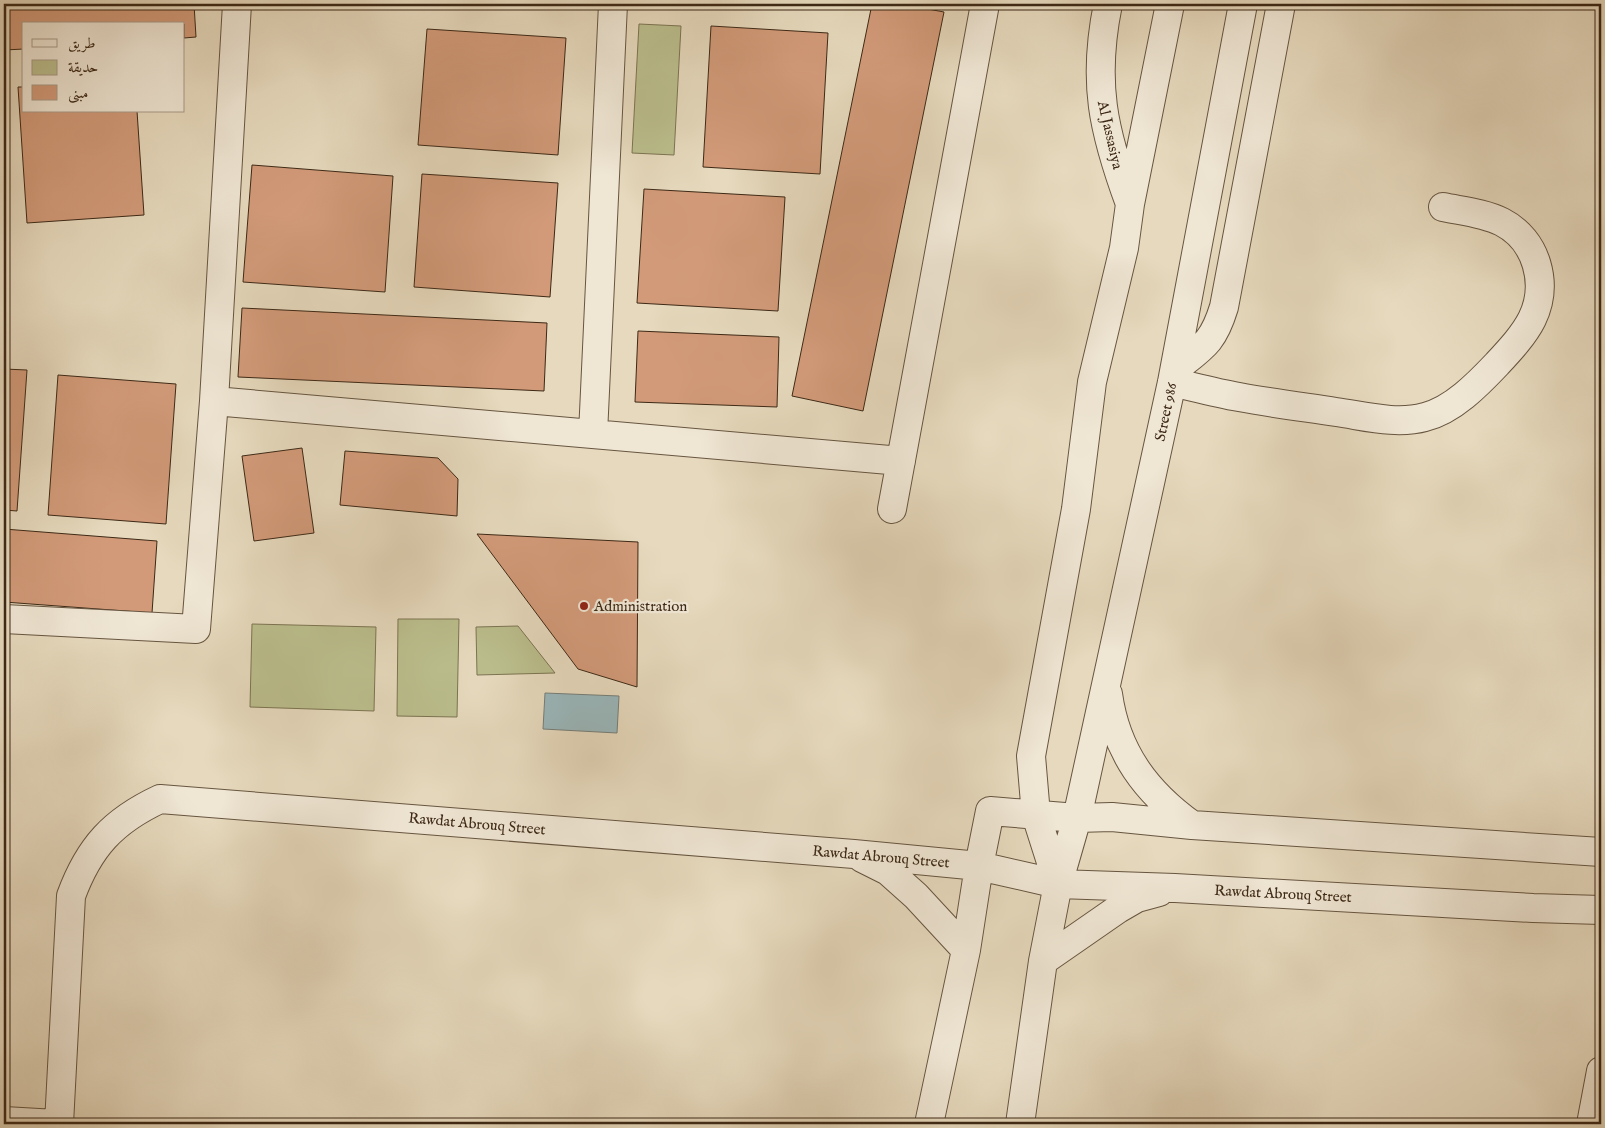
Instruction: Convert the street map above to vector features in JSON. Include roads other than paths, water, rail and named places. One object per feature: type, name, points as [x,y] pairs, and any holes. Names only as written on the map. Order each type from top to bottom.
[{"type":"street","points":[[4,618],[196,629],[214,401],[237,4]]},
{"type":"street","points":[[593,434],[613,4]]},
{"type":"street","points":[[892,509],[985,4]]},
{"type":"street","name":"Al Jassasiya","points":[[1108,4],[1102,30],[1100,93],[1105,124],[1116,167],[1130,204]]},
{"type":"street","points":[[1058,884],[1036,815],[1031,756],[1076,509],[1092,382],[1098,350],[1117,282],[1130,204],[1170,4]]},
{"type":"street","name":"Street 986","points":[[1020,1124],[1043,961],[1058,884],[1077,818],[1174,376],[1243,4]]},
{"type":"street","points":[[1281,4],[1224,307],[1217,329],[1205,346],[1174,376],[1238,397],[1399,420],[1427,417],[1452,404],[1491,371],[1532,320],[1540,294],[1540,278],[1537,263],[1531,250],[1513,229],[1488,216],[1443,207]]},
{"type":"street","points":[[214,401],[901,461]]},
{"type":"street","points":[[1107,684],[1110,709],[1117,733],[1127,755],[1155,795],[1192,825]]},
{"type":"street","name":"Rawdat Abrouq Street","points":[[57,1124],[71,896],[82,869],[101,840],[125,818],[138,809],[160,799],[854,854],[979,866],[1058,884],[1175,888],[1533,908],[1601,910]]},
{"type":"street","points":[[929,1124],[966,950],[990,811],[1077,818],[1112,817],[1192,825],[1601,852]]},
{"type":"street","points":[[854,854],[888,871],[916,896],[966,950]]},
{"type":"street","points":[[1043,961],[1137,898],[1175,888]]},
{"type":"street","points":[[1591,1124],[1601,1071]]},
{"type":"street","points":[[4,1121],[57,1124]]},
{"type":"water","points":[[545,693],[619,696],[617,733],[543,729]]},
{"type":"place","name":"Administration","points":[[584,606]]}]
